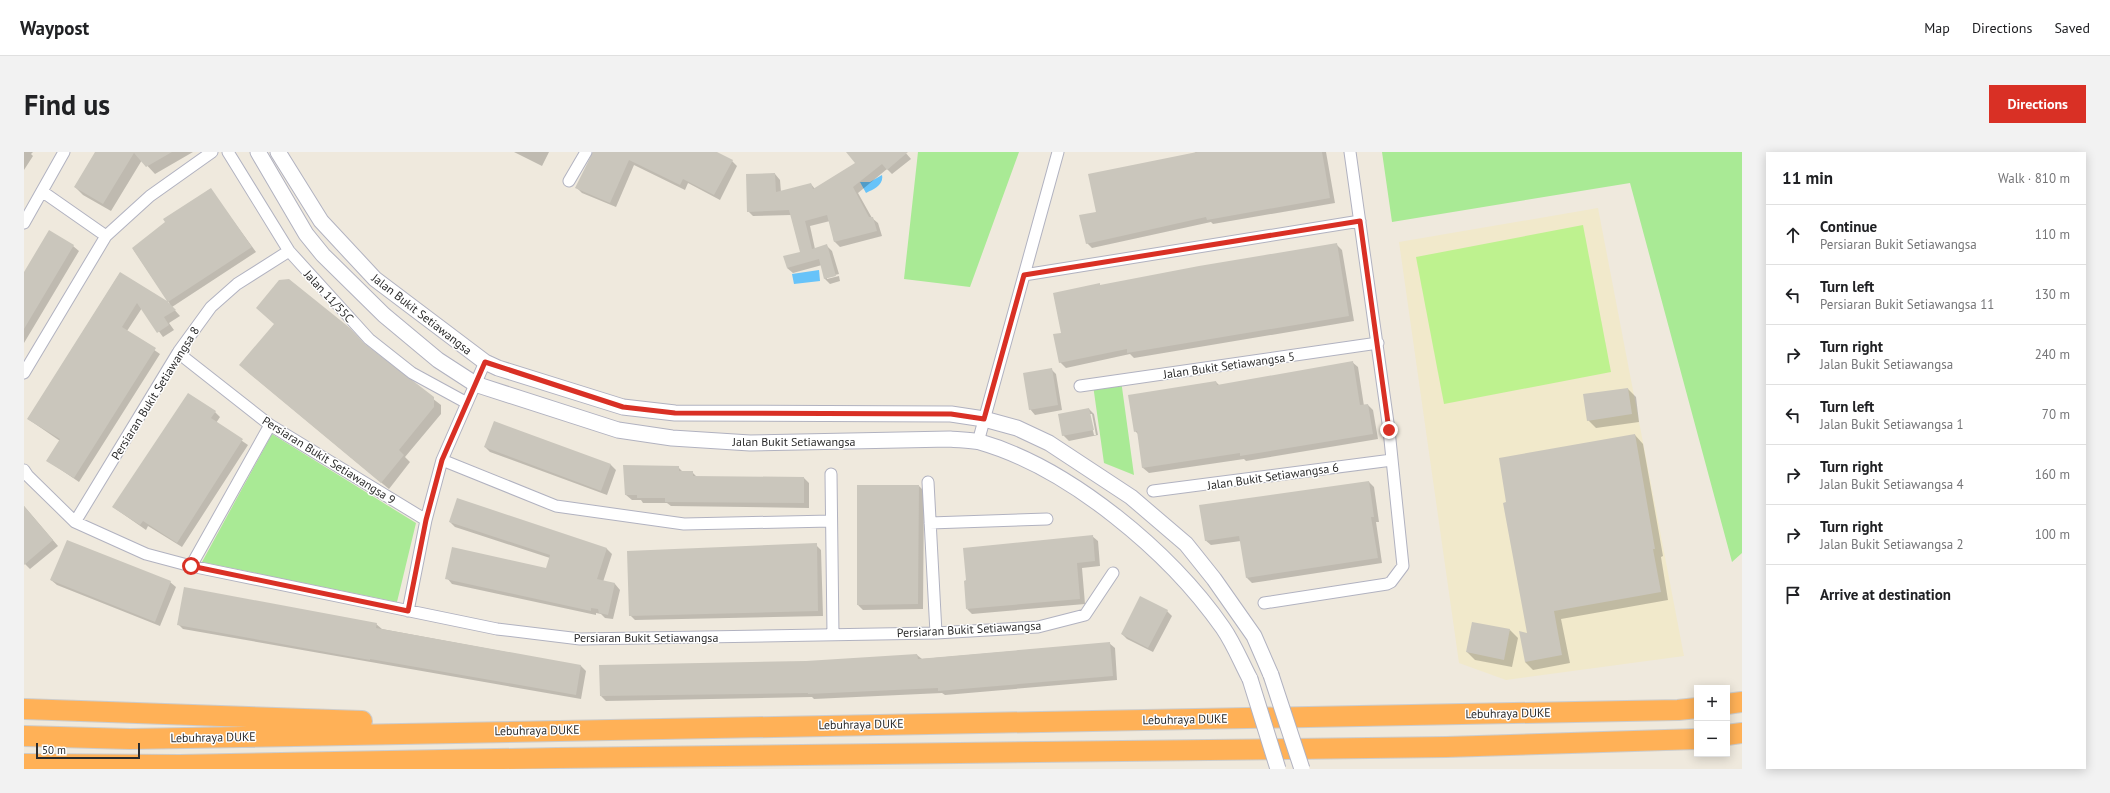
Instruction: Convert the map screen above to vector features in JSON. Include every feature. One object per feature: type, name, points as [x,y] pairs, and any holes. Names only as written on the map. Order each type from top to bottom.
[{"type":"highway","points":[[1730,704],[1742,702]]},
{"type":"highway","name":"Lebuhraya DUKE","points":[[24,736],[138,738],[1678,710],[1694,708]]},
{"type":"highway","points":[[24,709],[201,714],[552,730]]},
{"type":"highway","points":[[1730,735],[1742,733]]},
{"type":"highway","points":[[24,764],[180,765],[557,758],[1446,747],[1694,739]]},
{"type":"highway","points":[[513,769],[557,758]]},
{"type":"street","points":[[24,224],[64,152]]},
{"type":"street","points":[[24,374],[106,236],[150,196],[212,152]]},
{"type":"street","name":"Jalan 11/55C","points":[[228,152],[289,251],[369,339],[412,373],[467,403]]},
{"type":"street","name":"Jalan Bukit Setiawangsa","points":[[258,152],[306,234],[323,255],[384,315],[438,360],[475,384],[618,430],[672,438],[750,443],[950,438],[978,442],[1010,453],[1057,476],[1124,523],[1171,564],[1223,629],[1250,679],[1278,769]]},
{"type":"street","name":"Jalan Bukit Setiawangsa","points":[[278,152],[321,221],[375,280],[485,362],[623,407],[675,413],[951,414],[984,419],[1017,428],[1049,443],[1131,497],[1186,544],[1214,579],[1254,636],[1271,675],[1302,769]]},
{"type":"street","points":[[569,181],[586,152]]},
{"type":"street","points":[[978,442],[1058,152]]},
{"type":"street","points":[[1264,603],[1390,582],[1403,566],[1378,343],[1350,152]]},
{"type":"street","points":[[43,192],[106,236]]},
{"type":"street","points":[[1024,275],[1360,221]]},
{"type":"street","name":"Persiaran Bukit Setiawangsa 8","points":[[75,522],[179,351],[211,307],[237,284],[289,251]]},
{"type":"street","name":"Jalan Bukit Setiawangsa 5","points":[[1080,386],[1378,343]]},
{"type":"street","name":"Persiaran Bukit Setiawangsa 9","points":[[179,351],[186,359],[270,425],[426,520]]},
{"type":"street","points":[[408,611],[426,520],[442,460],[485,362]]},
{"type":"street","points":[[191,566],[270,425]]},
{"type":"street","points":[[442,460],[556,506],[684,524],[832,520]]},
{"type":"street","name":"Jalan Bukit Setiawangsa 6","points":[[1153,491],[1392,460]]},
{"type":"street","name":"Persiaran Bukit Setiawangsa","points":[[24,470],[28,476],[75,522],[146,554],[191,566],[498,629],[580,639],[936,633],[1038,627],[1085,615],[1113,573]]},
{"type":"street","points":[[830,474],[834,634]]},
{"type":"street","points":[[928,482],[936,633]]},
{"type":"street","points":[[930,523],[1047,519]]},
{"type":"shaded area","points":[[1598,208],[1684,656],[1506,680],[1459,663],[1399,242]]},
{"type":"green space","points":[[918,152],[1019,152],[970,287],[904,279]]},
{"type":"green space","points":[[1382,152],[1742,152],[1742,553],[1732,562],[1630,183],[1392,222]]},
{"type":"green space","points":[[1583,225],[1611,372],[1444,404],[1416,257]]},
{"type":"green space","points":[[1121,380],[1134,475],[1104,463],[1093,385]]},
{"type":"green space","points":[[272,434],[416,523],[397,602],[202,562]]},
{"type":"water","points":[[882,175],[880,184],[866,193],[860,182],[870,182]]},
{"type":"water","points":[[819,270],[820,281],[794,284],[792,274]]},
{"type":"building","points":[[95,152],[172,152],[146,167],[134,153],[103,204],[74,187]]},
{"type":"building","points":[[593,152],[717,152],[733,160],[714,195],[683,179],[680,185],[629,160],[610,203],[575,188]]},
{"type":"building","points":[[846,152],[908,152],[887,170],[882,164],[853,187],[869,217],[873,217],[877,231],[834,242],[827,215],[805,221],[812,249],[827,244],[836,276],[824,279],[819,259],[787,268],[783,256],[800,252],[789,210],[747,212],[746,174],[775,173],[776,192],[811,183],[813,189],[855,163]]},
{"type":"building","points":[[1197,152],[1322,152],[1330,198],[1207,220],[1206,217],[1086,244],[1079,215],[1096,212],[1088,174]]},
{"type":"building","points":[[211,188],[252,247],[168,302],[176,310],[164,317],[169,325],[157,333],[137,303],[122,327],[156,348],[74,478],[46,461],[60,439],[27,419],[120,272],[167,301],[132,248],[165,222],[163,219]]},
{"type":"building","points":[[49,230],[74,245],[24,329],[24,272]]},
{"type":"building","points":[[1337,243],[1349,316],[1127,353],[1127,349],[1059,363],[1053,334],[1061,333],[1053,293],[1100,283],[1100,285],[1199,266]]},
{"type":"building","points":[[289,279],[350,328],[365,344],[434,397],[434,407],[399,450],[404,455],[381,483],[239,365],[274,324],[256,308],[279,280]]},
{"type":"building","points":[[1353,361],[1360,405],[1368,404],[1373,434],[1240,456],[1240,453],[1142,468],[1137,431],[1134,432],[1128,395],[1216,381],[1217,385]]},
{"type":"building","points":[[1052,368],[1058,405],[1029,410],[1023,373]]},
{"type":"building","points":[[1628,388],[1632,414],[1587,421],[1583,394]]},
{"type":"building","points":[[188,393],[216,411],[211,418],[243,439],[177,543],[143,521],[140,525],[112,507]]},
{"type":"building","points":[[1089,408],[1094,430],[1062,436],[1058,414]]},
{"type":"building","points":[[494,421],[611,464],[601,491],[484,447]]},
{"type":"building","points":[[1635,434],[1661,592],[1554,611],[1562,655],[1525,662],[1519,631],[1527,633],[1503,503],[1506,502],[1499,458]]},
{"type":"building","points":[[623,465],[679,466],[679,471],[693,471],[693,476],[804,477],[804,503],[665,502],[665,498],[637,498],[637,495],[625,495]]},
{"type":"building","points":[[1369,481],[1374,517],[1371,517],[1378,558],[1246,578],[1239,536],[1205,541],[1199,505]]},
{"type":"building","points":[[857,485],[919,485],[918,604],[857,605]]},
{"type":"building","points":[[457,498],[607,548],[597,579],[615,583],[608,615],[599,613],[598,609],[591,608],[591,611],[445,579],[452,547],[546,568],[550,555],[449,522]]},
{"type":"building","points":[[24,506],[53,540],[24,565]]},
{"type":"building","points":[[1093,535],[1095,561],[1077,563],[1080,599],[966,609],[964,581],[966,580],[963,548]]},
{"type":"building","points":[[67,540],[171,581],[155,622],[50,580]]},
{"type":"building","points":[[817,543],[818,611],[629,616],[627,551]]},
{"type":"building","points":[[184,587],[377,623],[376,628],[581,665],[576,695],[177,625]]},
{"type":"building","points":[[1140,596],[1168,610],[1148,648],[1121,634]]},
{"type":"building","points":[[1472,622],[1510,629],[1504,660],[1466,652]]},
{"type":"building","points":[[1110,642],[1113,676],[938,691],[938,688],[808,694],[600,696],[599,665],[806,661],[917,654],[918,659]]},
{"type":"route","points":[[191,566],[408,611],[426,520],[442,460],[485,362],[498,368],[623,407],[675,413],[951,414],[984,419],[1024,275],[1360,221],[1389,430]]}]
